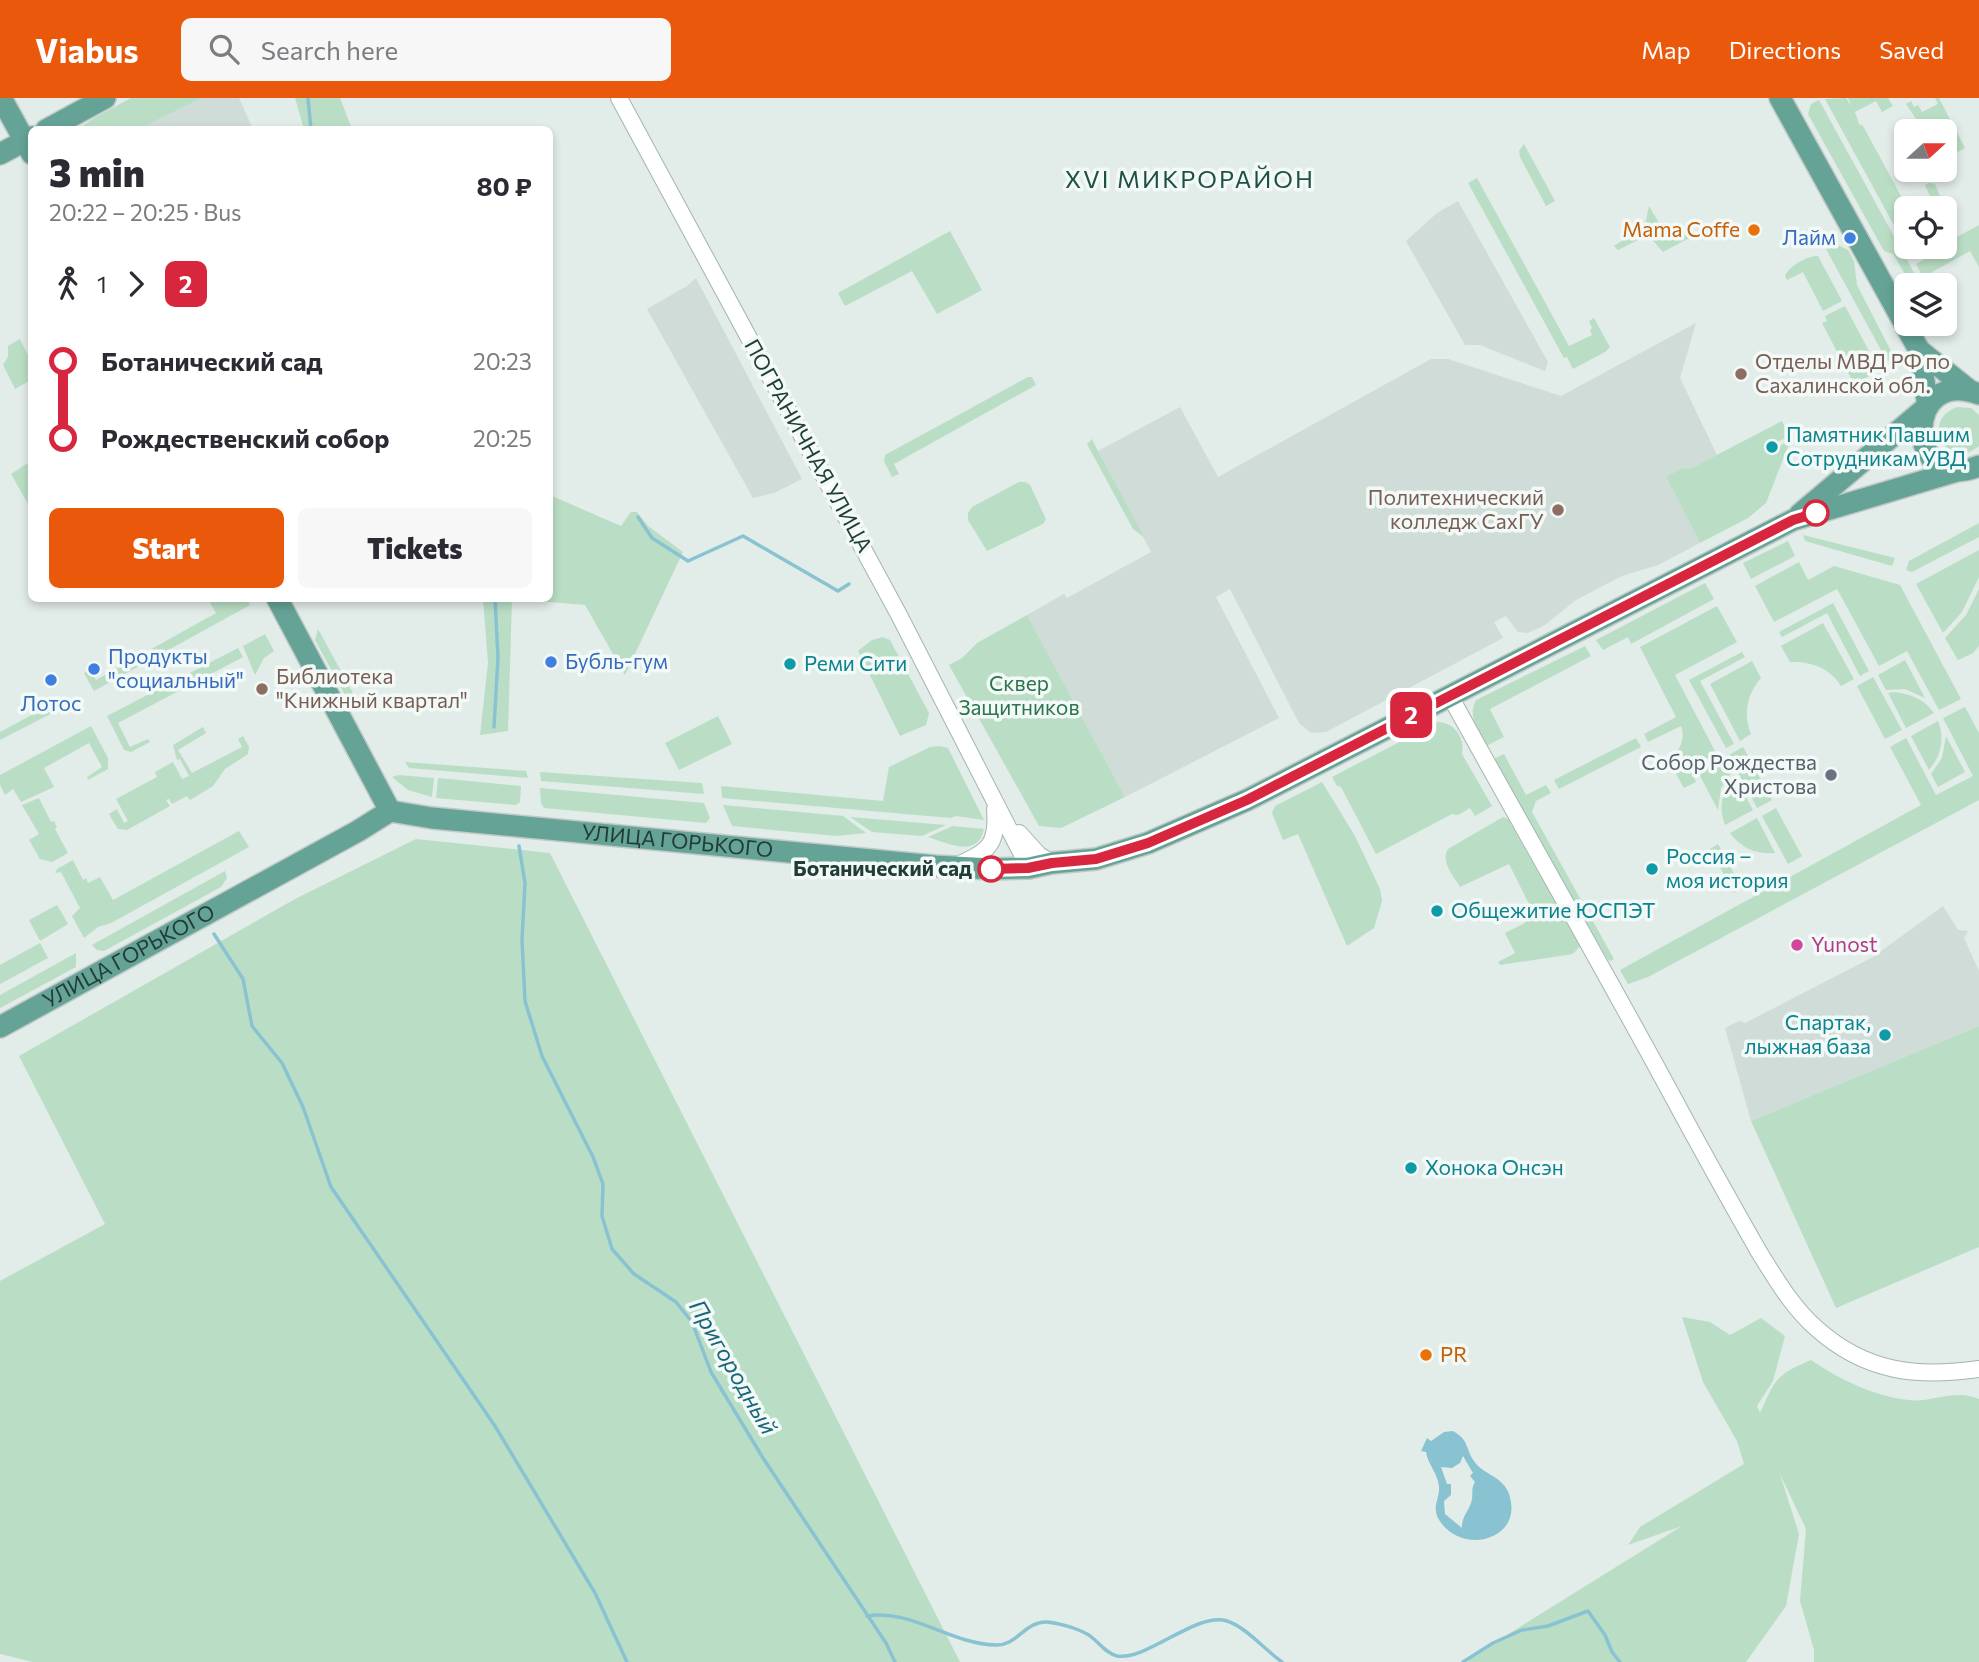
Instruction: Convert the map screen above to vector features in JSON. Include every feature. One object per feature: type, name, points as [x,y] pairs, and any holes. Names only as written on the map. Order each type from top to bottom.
[{"type":"main road","points":[[1,98],[28,142]]},
{"type":"main road","points":[[54,126],[106,98]]},
{"type":"main road","points":[[1780,98],[1919,350],[1928,406],[1920,429],[1927,452],[1945,468],[1957,471]]},
{"type":"main road","points":[[0,154],[28,144]]},
{"type":"main road","points":[[1919,350],[1976,390]]},
{"type":"main road","name":"УЛИЦА ГОРЬКОГО","points":[[1793,520],[1947,392],[1976,390]]},
{"type":"main road","name":"УЛИЦА ГОРЬКОГО","points":[[0,1027],[390,811],[432,818],[956,866],[1028,868],[1096,859],[1148,843],[1247,800],[1793,520],[1979,466]]},
{"type":"main road","points":[[279,602],[390,811]]},
{"type":"street","name":"ПОГРАНИЧНАЯ УЛИЦА","points":[[619,98],[893,603],[994,796],[1006,827],[1028,868]]},
{"type":"street","points":[[1450,696],[1737,1216],[1790,1301],[1832,1342],[1852,1354],[1885,1367],[1919,1374],[1949,1374],[1979,1369]]},
{"type":"street","name":"ПОГРАНИЧНАЯ УЛИЦА","points":[[994,796],[1030,848],[1052,863]]},
{"type":"street","points":[[956,866],[981,854],[996,836],[994,796]]},
{"type":"shaded area","points":[[202,98],[239,98],[252,126],[145,126]]},
{"type":"shaded area","points":[[1458,201],[1548,362],[1545,371],[1480,345],[1465,345],[1406,241],[1437,213]]},
{"type":"shaded area","points":[[696,278],[802,479],[774,493],[753,498],[647,309]]},
{"type":"shaded area","points":[[1696,323],[1680,378],[1717,455],[1690,469],[1666,477],[1700,543],[1658,565],[1622,576],[1576,600],[1545,625],[1528,633],[1518,632],[1506,616],[1494,622],[1503,638],[1326,732],[1311,733],[1299,723],[1230,589],[1216,597],[1279,718],[1125,797],[1027,615],[1064,594],[1067,598],[1151,552],[1098,451],[1180,407],[1218,477],[1431,359],[1448,359],[1561,396]]},
{"type":"shaded area","points":[[1943,906],[1958,930],[1968,931],[1964,938],[1979,971],[1979,1026],[1751,1121],[1725,1028],[1739,1021],[1745,1023],[1873,957]]},
{"type":"green space","points":[[131,98],[202,98],[145,126],[82,126]]},
{"type":"green space","points":[[295,98],[340,98],[351,126],[303,126]]},
{"type":"green space","points":[[1846,98],[1852,107],[1848,98],[1888,98],[1893,106],[1882,112],[1876,101],[1855,112],[1859,124],[1863,126],[1901,196],[1894,196],[1894,225],[1825,99]]},
{"type":"green space","points":[[1935,98],[1939,98],[1950,119],[1916,119],[1906,104],[1911,101],[1914,107],[1918,105],[1922,112],[1938,104]]},
{"type":"green space","points":[[1819,100],[1894,236],[1894,256],[1884,251],[1808,114],[1811,104]]},
{"type":"green space","points":[[1957,133],[1965,148],[1957,152]]},
{"type":"green space","points":[[1524,144],[1555,201],[1546,206],[1520,157],[1519,151]]},
{"type":"green space","points":[[1477,178],[1569,346],[1592,335],[1589,321],[1594,318],[1610,347],[1605,352],[1573,369],[1567,357],[1564,358],[1468,183]]},
{"type":"green space","points":[[1935,184],[1940,196],[1930,196],[1925,185]]},
{"type":"green space","points":[[1649,206],[1668,238],[1689,229],[1693,236],[1663,252],[1648,235],[1618,250],[1614,246],[1645,226]]},
{"type":"green space","points":[[1979,225],[1979,267],[1970,251],[1957,258],[1957,237]]},
{"type":"green space","points":[[950,231],[982,290],[937,314],[912,271],[845,306],[838,293]]},
{"type":"green space","points":[[1838,245],[1848,250],[1854,261],[1857,285],[1895,359],[1887,361],[1826,249]]},
{"type":"green space","points":[[1818,256],[1842,301],[1823,311],[1803,272],[1787,280],[1785,276],[1799,262]]},
{"type":"green space","points":[[1896,259],[1906,259],[1914,273],[1904,273]]},
{"type":"green space","points":[[1925,259],[1956,259],[1930,273],[1921,273],[1916,264]]},
{"type":"green space","points":[[1845,306],[1876,364],[1873,374],[1854,384],[1822,323],[1827,321],[1825,316]]},
{"type":"green space","points":[[20,339],[28,355],[28,382],[15,389],[3,365],[8,357],[8,346]]},
{"type":"green space","points":[[1032,377],[1036,385],[894,464],[899,474],[892,477],[884,461],[885,455]]},
{"type":"green space","points":[[1957,407],[1971,408],[1979,415],[1979,446],[1968,452],[1957,453],[1949,449],[1942,442],[1939,433],[1940,423],[1946,414]]},
{"type":"green space","points":[[1782,421],[1789,437],[1766,446],[1770,452],[1791,439],[1766,503],[1748,518],[1700,543],[1666,477],[1683,468],[1690,469]]},
{"type":"green space","points":[[1092,439],[1144,537],[1133,529],[1087,444]]},
{"type":"green space","points":[[28,463],[28,504],[11,474]]},
{"type":"green space","points":[[1019,482],[1030,485],[1046,519],[1043,524],[987,551],[968,520],[968,513],[972,507]]},
{"type":"green space","points":[[553,496],[621,526],[631,512],[637,512],[648,526],[683,552],[625,675],[585,605],[548,602],[553,602]]},
{"type":"green space","points":[[1979,523],[1979,537],[1912,572],[1906,570],[1909,561]]},
{"type":"green space","points":[[1803,535],[1895,558],[1892,566],[1805,541]]},
{"type":"green space","points":[[1788,541],[1795,556],[1751,579],[1743,563]]},
{"type":"green space","points":[[1979,550],[1979,577],[1962,612],[1943,633],[1916,584]]},
{"type":"green space","points":[[1799,562],[1808,580],[1834,566],[1900,585],[1961,699],[1939,710],[1907,651],[1879,666],[1837,589],[1774,622],[1755,586]]},
{"type":"green space","points":[[1705,583],[1714,599],[1631,644],[1628,637],[1603,650],[1596,640]]},
{"type":"green space","points":[[1979,589],[1979,646],[1973,653],[1958,660],[1945,638],[1966,615]]},
{"type":"green space","points":[[210,602],[248,602],[250,605],[94,691],[84,673],[90,670],[96,680],[216,613]]},
{"type":"green space","points":[[483,602],[512,602],[508,731],[480,735],[488,663]]},
{"type":"green space","points":[[1833,603],[1869,671],[1860,676],[1827,613],[1782,637],[1779,632]]},
{"type":"green space","points":[[1717,606],[1737,642],[1675,675],[1716,753],[1689,768],[1696,782],[1684,788],[1669,762],[1681,745],[1681,726],[1648,742],[1644,734],[1676,717],[1640,647]]},
{"type":"green space","name":"Сквер Защитников","points":[[1027,615],[1125,797],[1061,828],[1039,826],[949,665],[962,658],[977,643]]},
{"type":"green space","points":[[1823,623],[1854,679],[1841,686],[1826,670],[1805,663],[1790,662],[1781,646]]},
{"type":"green space","points":[[318,629],[354,695],[345,695],[315,640]]},
{"type":"green space","points":[[265,634],[274,651],[264,658],[255,675],[243,646]]},
{"type":"green space","points":[[883,637],[890,640],[929,713],[926,725],[900,736],[858,651],[872,640]]},
{"type":"green space","points":[[1585,646],[1591,656],[1490,709],[1504,737],[1486,746],[1473,718],[1476,700]]},
{"type":"green space","points":[[238,648],[243,657],[118,723],[130,747],[148,739],[150,742],[131,752],[124,750],[107,716]]},
{"type":"green space","points":[[1742,652],[1745,657],[1700,681],[1734,744],[1726,748],[1689,680]]},
{"type":"green space","points":[[1905,660],[1925,698],[1905,689],[1886,690],[1878,675]]},
{"type":"green space","points":[[1752,661],[1761,678],[1752,691],[1748,704],[1747,719],[1751,734],[1740,741],[1710,684]]},
{"type":"green space","points":[[1873,677],[1902,730],[1885,739],[1857,686]]},
{"type":"green space","points":[[1888,693],[1917,698],[1934,713],[1906,728]]},
{"type":"green space","points":[[56,702],[60,709],[0,740],[0,732]]},
{"type":"green space","points":[[1965,707],[1979,733],[1979,800],[1648,977],[1628,984],[1620,970],[1921,805],[1890,747],[1906,738],[1936,795],[1973,776],[1943,718]]},
{"type":"green space","points":[[718,716],[732,744],[679,770],[665,743]]},
{"type":"green space","points":[[1938,721],[1941,747],[1929,770],[1911,736]]},
{"type":"green space","points":[[1438,722],[1449,725],[1458,732],[1462,742],[1462,754],[1492,806],[1475,816],[1470,808],[1458,815],[1452,814],[1376,854],[1341,787],[1337,786],[1332,777]]},
{"type":"green space","points":[[91,726],[108,758],[108,769],[88,780],[87,777],[102,767],[89,743],[44,768],[54,787],[21,802],[13,789],[5,795],[0,785],[0,775]]},
{"type":"green space","points":[[203,727],[206,733],[178,750],[192,773],[242,747],[238,739],[243,736],[249,747],[248,754],[225,769],[213,786],[190,800],[187,796],[172,804],[169,799],[166,800],[170,806],[127,830],[118,829],[109,814],[117,809],[124,823],[128,821],[116,799],[157,777],[155,772],[173,762],[182,779],[189,776],[180,759],[177,760],[173,745]]},
{"type":"green space","points":[[1946,736],[1965,772],[1938,787],[1931,774],[1942,758]]},
{"type":"green space","points":[[1636,738],[1641,747],[1559,789],[1554,780]]},
{"type":"green space","points":[[930,747],[948,748],[984,820],[722,798],[721,786],[883,801],[889,767]]},
{"type":"green space","points":[[1743,747],[1772,800],[1757,808],[1729,755]]},
{"type":"green space","points":[[1504,754],[1526,795],[1546,785],[1551,793],[1536,801],[1532,812],[1614,959],[1611,961],[1493,759]]},
{"type":"green space","points":[[1724,757],[1732,772],[1721,788],[1718,810],[1698,772]]},
{"type":"green space","points":[[405,762],[526,771],[528,778],[409,768]]},
{"type":"green space","points":[[540,772],[702,783],[704,794],[541,781]]},
{"type":"green space","points":[[399,775],[434,778],[432,797],[408,790],[392,777]]},
{"type":"green space","points":[[1734,775],[1753,810],[1725,825],[1722,799]]},
{"type":"green space","points":[[438,778],[521,786],[520,802],[516,805],[436,798]]},
{"type":"green space","points":[[1322,782],[1355,836],[1380,889],[1382,901],[1374,928],[1347,946],[1298,834],[1283,840],[1272,813],[1275,806]]},
{"type":"green space","points":[[540,788],[704,803],[710,818],[706,823],[544,808]]},
{"type":"green space","points":[[39,798],[51,822],[54,821],[57,827],[55,829],[68,853],[52,862],[40,859],[29,840],[39,834],[22,805]]},
{"type":"green space","points":[[723,805],[843,816],[866,833],[836,836],[732,826]]},
{"type":"green space","points":[[1776,808],[1802,856],[1788,864],[1762,816]]},
{"type":"green space","points":[[850,817],[946,825],[922,836],[872,832]]},
{"type":"green space","points":[[1503,817],[1508,819],[1580,946],[1573,954],[1500,965],[1498,962],[1515,953],[1505,933],[1525,923],[1519,910],[1529,904],[1509,864],[1460,887],[1449,869],[1446,859],[1448,849]]},
{"type":"green space","points":[[1757,818],[1775,853],[1750,849],[1739,843],[1730,833]]},
{"type":"green space","points":[[953,826],[984,829],[981,838],[969,846],[952,845],[928,837]]},
{"type":"green space","points":[[239,831],[249,847],[111,923],[98,927],[84,938],[72,916],[80,908],[61,872],[55,873],[73,860],[83,880],[86,878],[88,883],[100,877],[113,900]]},
{"type":"green space","points":[[416,839],[550,853],[960,1662],[33,1662],[0,1654],[0,1281],[105,1224],[19,1056],[295,899]]},
{"type":"green space","points":[[1718,844],[1738,881],[1747,877],[1750,884],[1734,893],[1710,849]]},
{"type":"green space","points":[[225,871],[227,878],[221,887],[104,951],[97,950],[92,945]]},
{"type":"green space","points":[[57,905],[68,924],[40,941],[29,920]]},
{"type":"green space","points":[[40,943],[48,958],[0,984],[0,965]]},
{"type":"green space","points":[[76,953],[76,967],[0,1008],[0,995]]},
{"type":"green space","points":[[1979,1026],[1979,1247],[1836,1308],[1751,1121]]},
{"type":"green space","points":[[1682,1317],[1710,1322],[1730,1335],[1761,1318],[1785,1336],[1773,1381],[1757,1406],[1760,1413],[1778,1380],[1790,1370],[1811,1360],[1857,1386],[1882,1395],[1908,1400],[1952,1395],[1979,1399],[1979,1662],[1814,1662],[1814,1650],[1800,1601],[1806,1529],[1780,1474],[1799,1534],[1786,1606],[1746,1662],[1468,1662],[1473,1656],[1682,1526],[1628,1545],[1640,1527],[1744,1464],[1737,1441],[1703,1382]]},
{"type":"water","points":[[1453,1431],[1462,1438],[1478,1466],[1506,1488],[1511,1510],[1508,1523],[1499,1533],[1474,1540],[1460,1537],[1448,1530],[1438,1518],[1438,1482],[1426,1452],[1421,1451],[1427,1438],[1431,1441],[1444,1432]],"holes":[[[1463,1456],[1473,1473],[1470,1476],[1475,1482],[1472,1499],[1462,1528],[1445,1514],[1444,1501],[1451,1495],[1451,1484],[1447,1484],[1441,1467],[1452,1468],[1460,1463]]]},
{"type":"waterway","name":"Пригородный","points":[[308,98],[311,126]]},
{"type":"waterway","points":[[638,517],[652,538],[688,561],[743,536],[838,591],[849,584]]},
{"type":"waterway","name":"Пригородный","points":[[494,727],[498,658],[495,602]]},
{"type":"waterway","name":"Пригородный","points":[[519,846],[525,883],[522,940],[525,1001],[542,1056],[593,1157],[603,1184],[602,1216],[612,1249],[634,1274],[676,1302],[692,1322],[711,1372],[763,1458],[886,1643],[895,1662]]},
{"type":"waterway","points":[[214,934],[243,979],[252,1026],[282,1063],[303,1107],[331,1187],[495,1426],[595,1593],[627,1662]]},
{"type":"waterway","points":[[1463,1662],[1493,1643],[1522,1630],[1548,1626],[1588,1611],[1620,1662]]},
{"type":"waterway","points":[[867,1616],[900,1617],[963,1639],[996,1645],[1010,1642],[1033,1625],[1047,1622],[1087,1634],[1117,1656],[1129,1656],[1143,1651],[1201,1623],[1227,1621],[1248,1633],[1282,1662]]},
{"type":"bus line","name":"2","points":[[991,869],[1028,868],[1096,859],[1148,843],[1247,800],[1793,520],[1816,513]]},
{"type":"place","name":"Mama Coffe","points":[[1754,230]]},
{"type":"place","name":"Лайм","points":[[1850,238]]},
{"type":"place","name":"Отделы МВД РФ по Сахалинской обл.","points":[[1741,374]]},
{"type":"place","name":"Памятник Павшим Сотрудникам УВД","points":[[1772,447]]},
{"type":"place","name":"Политехнический колледж СахГУ","points":[[1558,510]]},
{"type":"place","name":"Бубль-гум","points":[[551,662]]},
{"type":"place","name":"Реми Сити","points":[[790,664]]},
{"type":"place","name":"Продукты \"социальный\"","points":[[94,669]]},
{"type":"place","name":"Лотос","points":[[51,680]]},
{"type":"place","name":"Библиотека \"Книжный квартал\"","points":[[262,689]]},
{"type":"place","name":"Собор Рождества Христова","points":[[1831,775]]},
{"type":"place","name":"Ботанический сад","points":[[991,869]]},
{"type":"place","name":"Россия – моя история","points":[[1652,869]]},
{"type":"place","name":"Общежитие ЮСПЭТ","points":[[1437,911]]},
{"type":"place","name":"Yunost","points":[[1797,945]]},
{"type":"place","name":"Спартак, лыжная база","points":[[1885,1035]]},
{"type":"place","name":"Хонока Онсэн","points":[[1411,1168]]},
{"type":"place","name":"PR","points":[[1426,1355]]},
{"type":"district","name":"XVI МИКРОРАЙОН","points":[[1190,180]]}]
